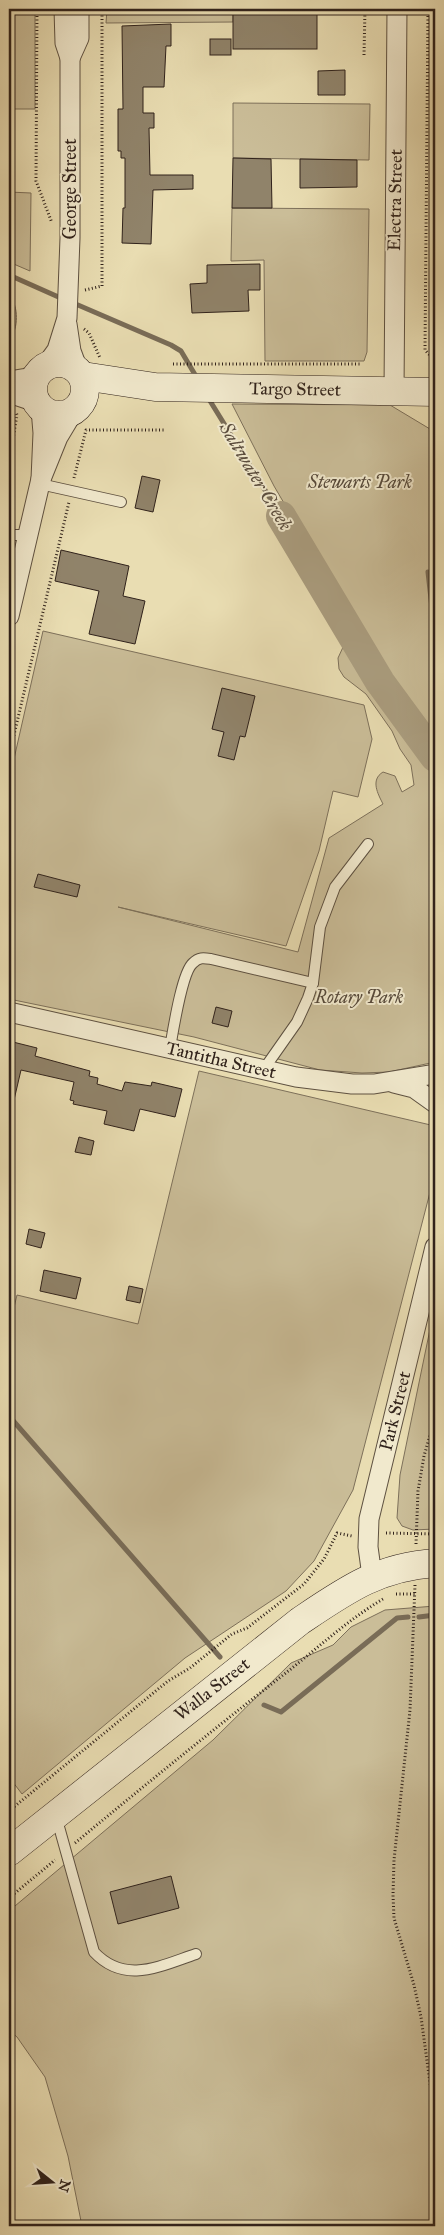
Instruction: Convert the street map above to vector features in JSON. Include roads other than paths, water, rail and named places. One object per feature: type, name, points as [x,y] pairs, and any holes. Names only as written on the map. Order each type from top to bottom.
[{"type":"street","name":"George Street","points":[[64,9],[66,43],[70,58],[70,238],[74,291],[70,321],[71,351],[88,370]]},
{"type":"street","name":"George Street","points":[[70,58],[78,38],[79,9]]},
{"type":"street","name":"Electra Street","points":[[394,391],[397,9]]},
{"type":"street","name":"George Street","points":[[41,370],[57,350],[70,321]]},
{"type":"street","points":[[9,381],[27,378],[58,363],[65,363],[88,370],[86,392],[58,437],[40,481]]},
{"type":"street","points":[[25,402],[41,370]]},
{"type":"street","name":"Targo Street","points":[[88,370],[228,388],[435,392]]},
{"type":"street","name":"Targo Street","points":[[76,409],[164,379]]},
{"type":"street","points":[[25,402],[56,416],[76,409]]},
{"type":"street","points":[[9,616],[40,481],[43,433],[25,402]]},
{"type":"street","name":"Tantitha Street","points":[[9,1012],[264,1070],[326,1082],[352,1084],[392,1082],[435,1074]]},
{"type":"street","points":[[392,1082],[414,1088],[435,1103]]},
{"type":"street","name":"Park Street","points":[[372,1576],[368,1547],[369,1519],[435,1247]]},
{"type":"street","name":"Walla Street","points":[[9,1852],[300,1621],[372,1576],[416,1564],[426,1557]]},
{"type":"lane","points":[[40,481],[72,491],[121,502]]},
{"type":"lane","points":[[9,535],[28,535]]},
{"type":"lane","points":[[264,1070],[297,1022],[313,983],[320,927],[335,887],[368,844]]},
{"type":"lane","points":[[170,1048],[185,979],[191,964],[200,958],[211,958],[313,983]]},
{"type":"lane","points":[[56,1814],[94,1952],[102,1961],[113,1967],[126,1970],[146,1970],[196,1954]]},
{"type":"waterway","name":"Saltwater Creek","points":[[9,275],[63,299]]},
{"type":"waterway","name":"Saltwater Creek","points":[[71,302],[181,351],[197,378]]},
{"type":"waterway","name":"Saltwater Creek","points":[[207,396],[281,516]]},
{"type":"waterway","name":"Saltwater Creek","points":[[281,516],[380,682],[435,757]]},
{"type":"waterway","points":[[428,572],[435,635]]},
{"type":"waterway","points":[[9,1416],[220,1657]]},
{"type":"waterway","points":[[419,1617],[435,1615]]},
{"type":"waterway","points":[[264,1705],[281,1712],[397,1618],[408,1617]]},
{"type":"park label","name":"Stewarts Park","points":[[360,482]]},
{"type":"park label","name":"Rotary Park","points":[[359,997]]}]
